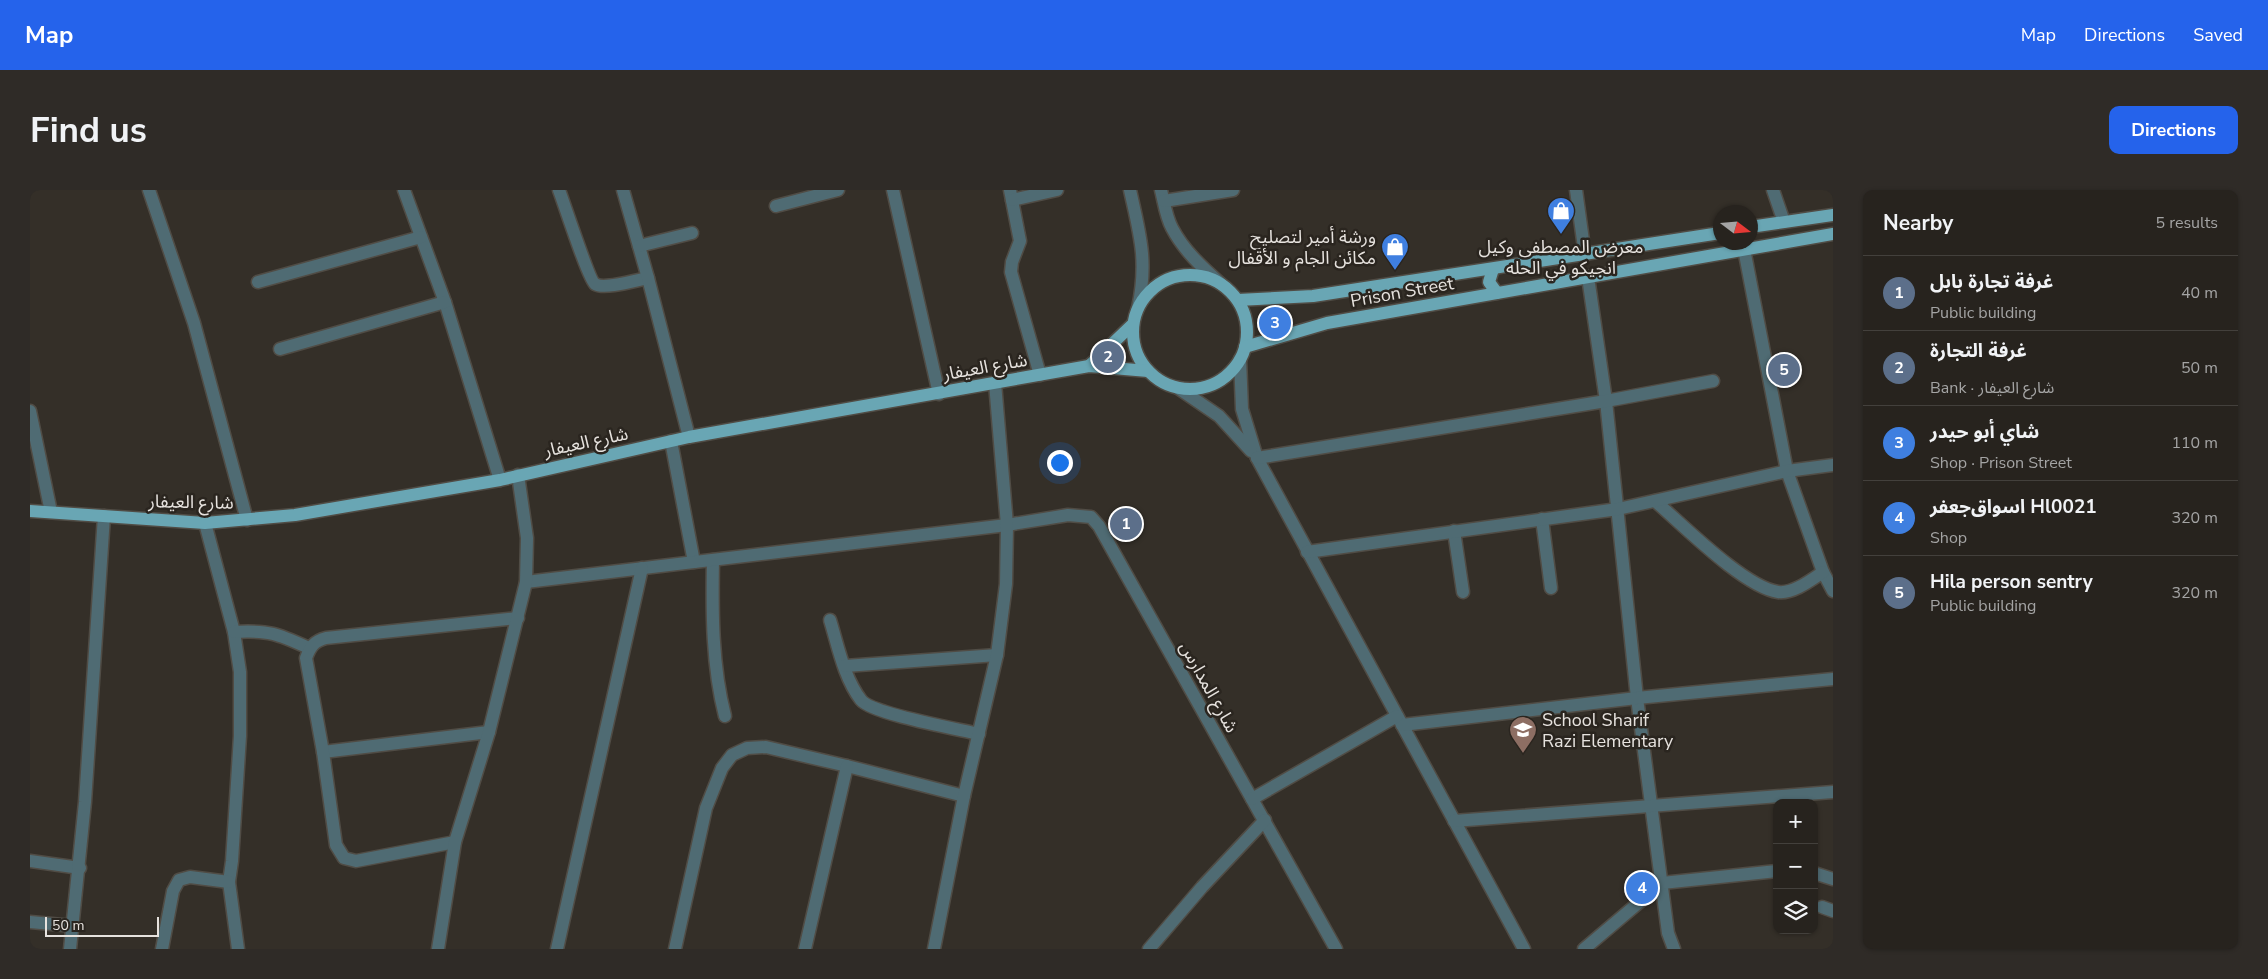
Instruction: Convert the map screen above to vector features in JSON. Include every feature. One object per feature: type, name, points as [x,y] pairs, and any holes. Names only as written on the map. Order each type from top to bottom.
[{"type":"main road","points":[[1758,227],[1833,214]]},
{"type":"main road","name":"Prison Street","points":[[1238,300],[1313,296],[1713,234]]},
{"type":"main road","name":"Prison Street","points":[[1758,244],[1833,234]]},
{"type":"main road","points":[[1718,254],[1719,250]]},
{"type":"main road","name":"Prison Street","points":[[1244,347],[1327,322],[1718,254],[1728,250]]},
{"type":"main road","points":[[1493,269],[1489,282],[1497,293]]},
{"type":"main road","points":[[1468,273],[1477,284],[1474,297]]},
{"type":"main road","points":[[1184,275],[1204,276],[1222,284],[1238,300],[1244,315],[1247,331],[1240,360],[1228,374],[1213,384],[1196,389],[1178,388],[1161,382],[1148,371],[1135,349],[1133,324],[1138,308],[1149,291],[1165,280],[1184,275]]},
{"type":"main road","points":[[1089,366],[1133,324]]},
{"type":"main road","name":"شارع العيفار","points":[[31,514],[51,512],[205,523],[295,515],[500,480],[689,437],[1089,366],[1148,371]]},
{"type":"street","points":[[149,190],[194,322],[246,520]]},
{"type":"street","points":[[404,190],[445,302],[500,480]]},
{"type":"street","points":[[559,190],[589,276],[595,284],[604,286],[648,278]]},
{"type":"street","points":[[622,190],[648,278],[689,437]]},
{"type":"street","points":[[776,206],[838,190]]},
{"type":"street","points":[[893,190],[939,394]]},
{"type":"street","points":[[1040,375],[1011,272],[1012,262],[1020,241],[1011,195],[1056,190]]},
{"type":"street","points":[[1130,190],[1144,264],[1138,308]]},
{"type":"street","points":[[1222,284],[1202,267],[1185,248],[1171,227],[1163,196],[1233,190]]},
{"type":"street","points":[[1576,190],[1585,255]]},
{"type":"street","points":[[1773,190],[1784,222]]},
{"type":"street","points":[[639,246],[692,233]]},
{"type":"street","points":[[258,282],[421,237]]},
{"type":"street","points":[[1737,250],[1787,471],[1823,572],[1833,591]]},
{"type":"street","points":[[1588,277],[1606,401],[1637,698],[1668,933],[1674,949]]},
{"type":"street","points":[[280,348],[445,302]]},
{"type":"street","points":[[1240,360],[1242,409],[1257,458],[1524,949]]},
{"type":"street","points":[[1257,458],[1606,401],[1713,381]]},
{"type":"street","points":[[934,949],[964,796],[997,654],[1006,584],[1007,525],[996,383]]},
{"type":"street","points":[[1178,388],[1219,416],[1257,458]]},
{"type":"street","points":[[30,410],[51,512]]},
{"type":"street","points":[[671,441],[694,562]]},
{"type":"street","points":[[1307,552],[1618,509],[1787,471],[1833,465]]},
{"type":"street","points":[[438,949],[455,842],[488,732],[526,582],[527,538],[518,475]]},
{"type":"street","points":[[1655,501],[1744,578],[1762,588],[1779,593],[1797,588],[1823,572]]},
{"type":"street","name":"شارع المدارس","points":[[1007,525],[1068,515],[1091,517],[1099,526],[1336,949]]},
{"type":"street","points":[[70,949],[80,868],[104,516]]},
{"type":"street","points":[[1542,519],[1551,588]]},
{"type":"street","points":[[205,523],[234,632],[240,672],[241,703],[232,861],[229,882],[238,949]]},
{"type":"street","points":[[526,582],[1007,525]]},
{"type":"street","points":[[1454,531],[1463,592]]},
{"type":"street","points":[[713,560],[712,609],[716,658],[725,716]]},
{"type":"street","points":[[557,949],[642,568]]},
{"type":"street","points":[[455,842],[356,861],[344,858],[336,845],[323,752],[306,658],[310,648],[317,641],[326,638],[518,618]]},
{"type":"street","points":[[830,620],[845,666],[854,688],[862,701],[869,706],[979,734]]},
{"type":"street","points":[[234,632],[262,631],[281,635],[310,648]]},
{"type":"street","points":[[845,666],[997,654]]},
{"type":"street","points":[[1252,799],[1399,720],[1833,679]]},
{"type":"street","points":[[323,752],[488,732]]},
{"type":"street","points":[[675,949],[706,808],[722,768],[732,755],[747,748],[766,748],[964,796]]},
{"type":"street","points":[[805,949],[846,766]]},
{"type":"street","points":[[1454,821],[1833,792]]},
{"type":"street","points":[[1151,947],[1265,820]]},
{"type":"street","points":[[30,862],[80,868]]},
{"type":"street","points":[[1584,949],[1662,883],[1773,871]]},
{"type":"street","points":[[1818,874],[1833,879]]},
{"type":"street","points":[[162,949],[173,891],[179,880],[190,877],[229,882]]},
{"type":"street","points":[[30,922],[72,926]]},
{"type":"place","name":"معرض المصطفى وكيل انجيكو في الحله","points":[[1561,235]]},
{"type":"place","name":"ورشة أمير لتصليح مكائن الجام و الأقفال","points":[[1395,271]]},
{"type":"place","name":"شاي أبو حيدر","points":[[1275,323]]},
{"type":"place","name":"غرفة التجارة","points":[[1108,357]]},
{"type":"place","name":"Hila person sentry","points":[[1784,370]]},
{"type":"place","name":"غرفة تجارة بابل","points":[[1126,524]]},
{"type":"place","name":"School Sharif Razi Elementary","points":[[1523,754]]},
{"type":"place","name":"اسواق‌جعفر Hl0021","points":[[1642,888]]}]
